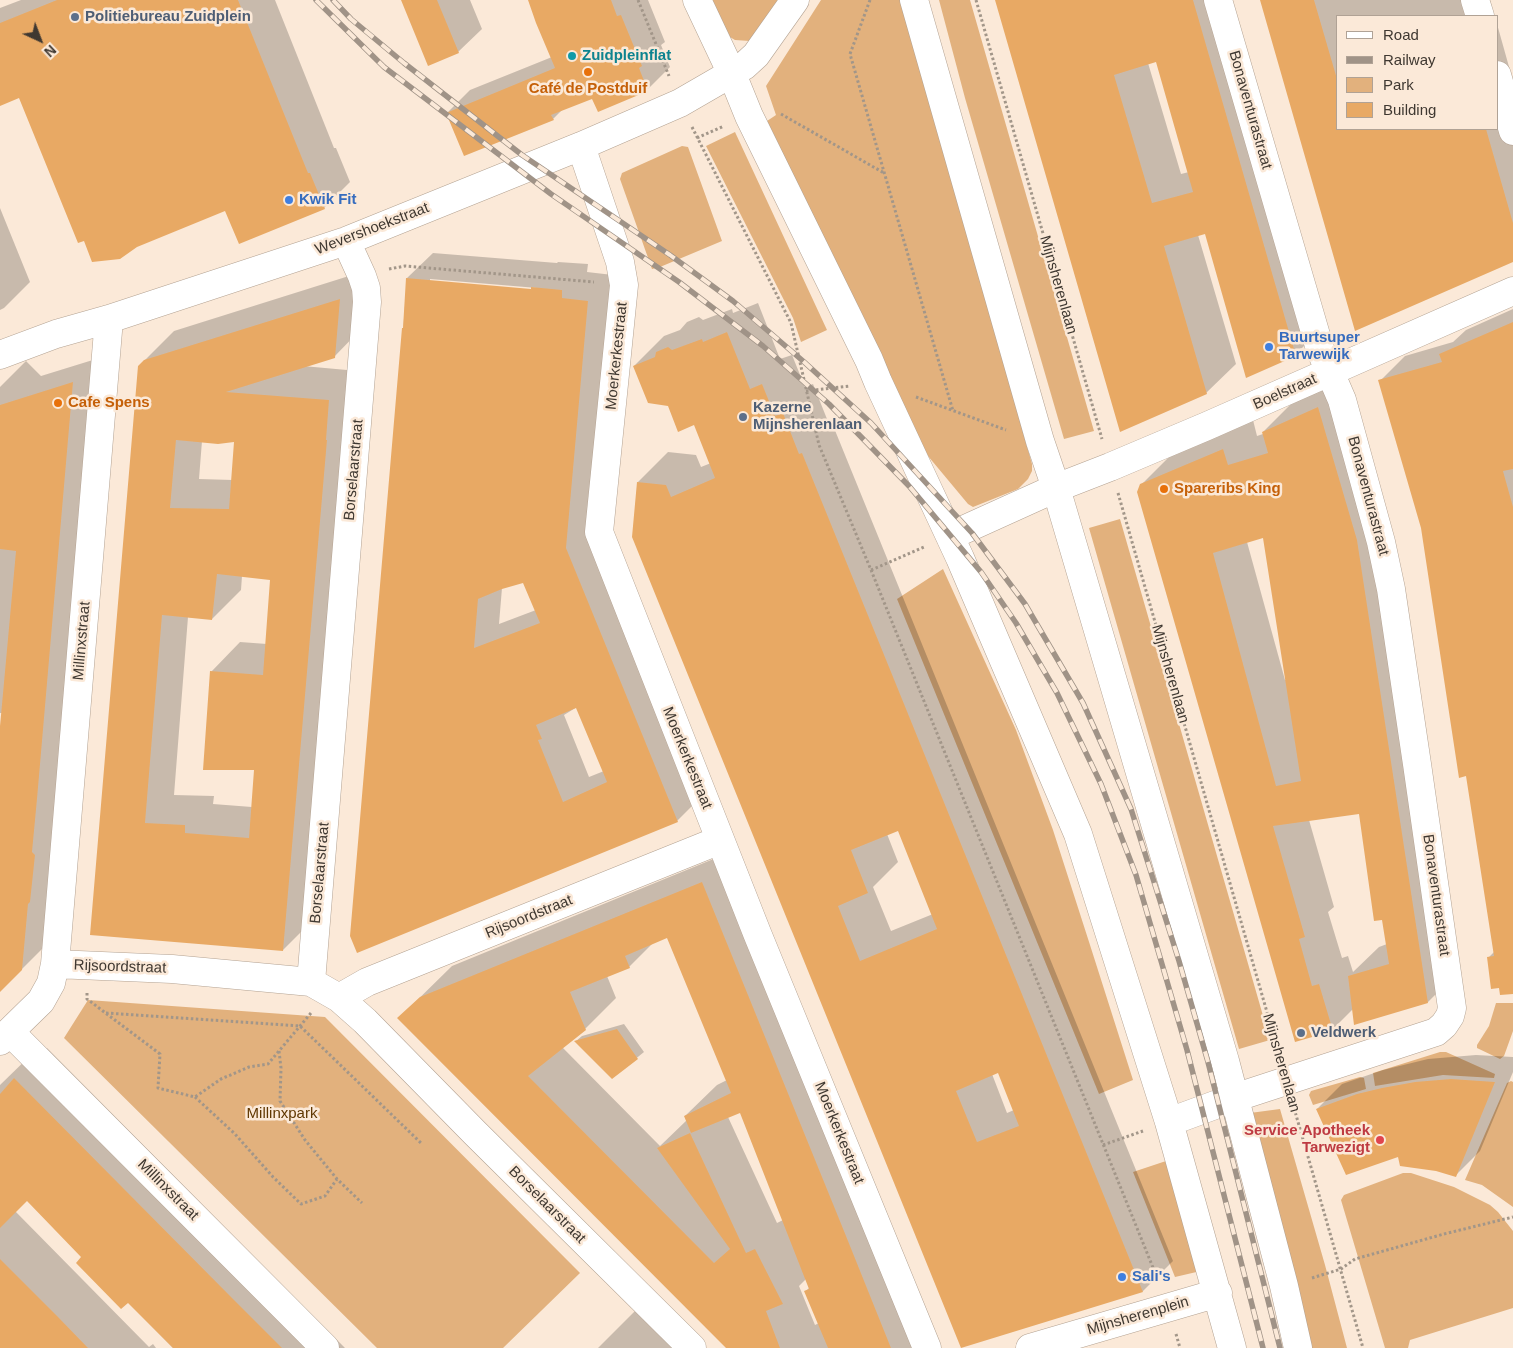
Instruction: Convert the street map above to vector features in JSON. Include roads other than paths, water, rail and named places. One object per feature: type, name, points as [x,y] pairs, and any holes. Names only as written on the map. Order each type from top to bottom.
[{"type":"street","points":[[697,0],[732,74],[749,116],[870,360],[878,382],[950,536],[1078,834],[1169,1122],[1232,1348]]},
{"type":"street","name":"Wevershoekstraat","points":[[0,355],[56,334],[346,241],[581,146],[680,103],[744,66],[756,55],[795,0]]},
{"type":"street","points":[[914,0],[1040,441],[1056,488],[1225,1061],[1284,1286],[1298,1348]]},
{"type":"street","name":"Bonaventurastraat","points":[[1218,0],[1320,349],[1342,400],[1381,542],[1391,589],[1452,1008],[1450,1016],[1436,1032],[1234,1098]]},
{"type":"street","points":[[1475,0],[1480,15]]},
{"type":"street","points":[[1498,78],[1513,130]]},
{"type":"street","name":"Moerkerkestraat","points":[[581,146],[620,262],[624,285],[598,532],[720,840],[927,1348]]},
{"type":"street","name":"Borselaarstraat","points":[[346,241],[362,276],[366,288],[367,302],[326,990],[365,1021],[474,1133],[692,1348]]},
{"type":"street","name":"Boelstraat","points":[[1056,488],[1110,467],[1513,291]]},
{"type":"street","name":"Millinxstraat","points":[[55,964],[109,318]]},
{"type":"street","points":[[950,536],[1056,488]]},
{"type":"street","name":"Rijsoordstraat","points":[[5,1036],[41,1001],[51,983],[55,964],[172,968],[326,990],[367,982],[720,840]]},
{"type":"street","name":"Millinxstraat","points":[[5,1036],[325,1348]]},
{"type":"street","points":[[1169,1122],[1234,1098]]},
{"type":"street","name":"Mijnsherenplein","points":[[1030,1348],[1218,1293]]},
{"type":"railway","points":[[316,0],[384,67],[551,194],[679,282],[763,346],[829,404],[909,486],[981,572],[1016,623],[1057,693],[1101,784],[1136,875],[1187,1050],[1263,1348]]},
{"type":"railway","points":[[333,0],[351,19],[404,63],[522,155],[670,255],[733,301],[803,361],[871,423],[972,533],[1025,604],[1083,703],[1131,809],[1179,961],[1208,1062],[1280,1348]]},
{"type":"place","name":"Politiebureau Zuidplein","points":[[75,17]]},
{"type":"place","name":"Zuidpleinflat","points":[[572,56]]},
{"type":"place","name":"Café de Postduif","points":[[588,72]]},
{"type":"place","name":"Kwik Fit","points":[[289,200]]},
{"type":"place","name":"Buurtsuper Tarwewijk","points":[[1269,347]]},
{"type":"place","name":"Cafe Spens","points":[[58,403]]},
{"type":"place","name":"Kazerne Mijnsherenlaan","points":[[743,417]]},
{"type":"place","name":"Spareribs King","points":[[1164,489]]},
{"type":"place","name":"Veldwerk","points":[[1301,1033]]},
{"type":"place","name":"Service Apotheek Tarwezigt","points":[[1380,1140]]},
{"type":"place","name":"Sali's","points":[[1122,1277]]},
{"type":"park label","name":"Millinxpark","points":[[282,1114]]}]
